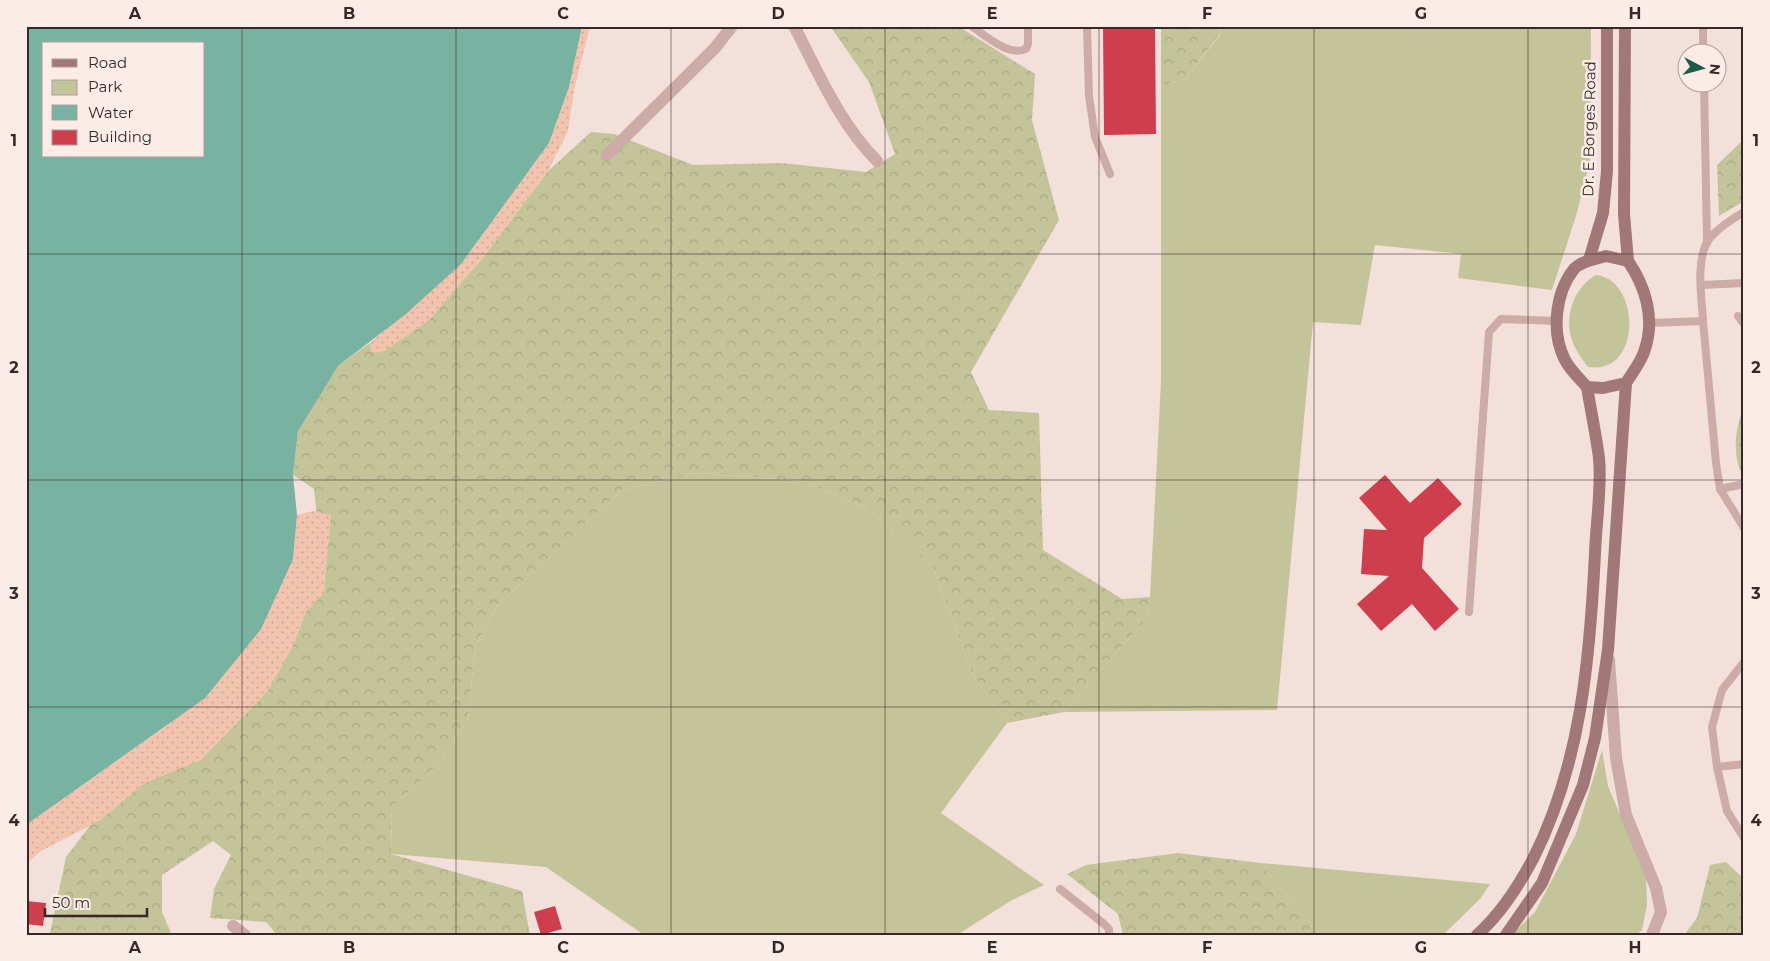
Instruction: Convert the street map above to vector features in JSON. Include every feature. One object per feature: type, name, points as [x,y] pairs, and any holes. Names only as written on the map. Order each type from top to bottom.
[{"type":"main road","name":"Dr. E Borges Road","points":[[1589,260],[1603,213],[1607,171],[1607,26]]},
{"type":"main road","points":[[1506,935],[1542,883],[1583,784],[1595,738],[1608,650],[1626,384],[1645,351],[1650,323],[1640,279],[1628,261],[1624,214],[1625,26]]},
{"type":"main road","points":[[1477,935],[1492,921],[1523,878],[1548,830],[1565,780],[1576,733],[1590,639],[1599,460],[1586,387],[1566,362],[1558,341],[1558,299],[1575,268],[1589,260],[1606,256],[1628,261]]},
{"type":"main road","points":[[1586,387],[1603,388],[1626,384]]},
{"type":"street","points":[[607,155],[715,48],[732,26]]},
{"type":"street","points":[[794,26],[825,86],[855,136],[877,160]]},
{"type":"street","points":[[1608,650],[1616,758],[1626,815],[1656,888],[1661,912],[1652,935]]},
{"type":"street","points":[[233,926],[245,935]]},
{"type":"lane","points":[[971,26],[1012,50],[1020,52],[1026,49],[1028,44],[1028,26]]},
{"type":"lane","points":[[1087,26],[1088,96],[1094,137],[1110,174]]},
{"type":"lane","points":[[1703,26],[1704,42]]},
{"type":"lane","points":[[1704,92],[1707,243],[1702,260],[1703,321],[1720,489],[1744,528]]},
{"type":"lane","points":[[1707,243],[1729,221],[1744,212]]},
{"type":"lane","points":[[1702,285],[1744,283]]},
{"type":"lane","points":[[1738,316],[1744,324]]},
{"type":"lane","points":[[1469,612],[1489,332],[1501,319],[1558,322]]},
{"type":"lane","points":[[1650,323],[1703,321]]},
{"type":"lane","points":[[1720,489],[1744,484]]},
{"type":"lane","points":[[1744,662],[1722,690],[1712,727],[1716,767],[1727,811],[1744,838]]},
{"type":"lane","points":[[1716,767],[1744,764]]},
{"type":"lane","points":[[1060,889],[1104,924],[1109,929],[1109,935]]},
{"type":"green space","points":[[830,26],[958,26],[1035,74],[1032,120],[1059,220],[971,372],[989,410],[1039,413],[1043,550],[1122,599],[1150,597],[1147,618],[1064,712],[1007,723],[974,677],[933,567],[869,509],[803,481],[696,473],[622,490],[497,606],[475,647],[468,719],[433,770],[392,806],[391,854],[522,891],[530,935],[277,935],[266,922],[210,918],[214,889],[231,855],[213,841],[162,875],[162,912],[172,935],[26,935],[50,933],[66,857],[318,527],[314,489],[293,475],[298,431],[312,405],[338,366],[370,343],[372,353],[428,321],[485,255],[548,171],[591,132],[614,134],[693,165],[782,163],[866,172],[895,154],[869,82]]},
{"type":"green space","points":[[1161,26],[1221,26],[1220,34],[1186,78],[1161,86]]},
{"type":"green space","points":[[1221,26],[1591,26],[1590,162],[1576,216],[1552,290],[1458,278],[1461,254],[1375,245],[1361,325],[1313,322],[1277,710],[1064,712],[1147,618],[1150,597],[1161,381],[1161,86],[1186,78],[1220,35]]},
{"type":"green space","points":[[1744,139],[1744,201],[1719,216],[1717,165]]},
{"type":"green space","points":[[1596,275],[1611,280],[1621,292],[1628,308],[1630,326],[1627,342],[1619,357],[1606,366],[1588,367],[1573,344],[1569,321],[1570,312],[1577,295],[1588,280]]},
{"type":"green space","points":[[1744,406],[1744,478],[1737,461],[1736,442],[1738,424]]},
{"type":"green space","points":[[696,473],[803,481],[869,509],[933,567],[974,677],[1007,723],[941,813],[1044,885],[1012,900],[957,935],[644,935],[546,867],[391,854],[392,806],[433,770],[468,719],[475,647],[497,606],[622,490]]},
{"type":"green space","points":[[1602,750],[1608,786],[1646,877],[1647,905],[1642,930],[1636,935],[1511,935],[1535,912],[1576,834]]},
{"type":"green space","points":[[1178,853],[1261,863],[1312,926],[1307,935],[1123,935],[1118,914],[1067,874],[1086,865]]},
{"type":"green space","points":[[1726,862],[1744,879],[1744,935],[1684,935],[1697,918],[1710,865]]},
{"type":"green space","points":[[1261,863],[1490,884],[1480,899],[1443,935],[1307,935],[1312,926]]},
{"type":"sand","points":[[582,26],[590,26],[574,90],[568,131],[548,171],[485,255],[428,321],[383,352],[372,353],[370,343],[461,264],[549,143],[569,87]]},
{"type":"sand","points":[[313,511],[331,515],[324,593],[306,612],[295,642],[268,691],[201,760],[145,783],[99,821],[41,851],[26,864],[26,825],[205,698],[261,629],[293,559],[297,515]]},
{"type":"water","points":[[26,26],[582,26],[569,87],[549,143],[461,264],[406,314],[338,366],[298,431],[293,475],[297,515],[293,559],[261,629],[205,698],[26,825]]},
{"type":"building","points":[[1103,26],[1155,26],[1156,134],[1104,135]]},
{"type":"building","points":[[1385,475],[1410,503],[1438,478],[1462,504],[1424,538],[1422,568],[1459,609],[1435,631],[1412,604],[1381,631],[1357,604],[1389,576],[1361,574],[1364,529],[1387,530],[1359,498]]},
{"type":"building","points":[[26,901],[46,903],[43,926],[26,924]]},
{"type":"building","points":[[555,906],[562,929],[541,935],[534,912]]}]
